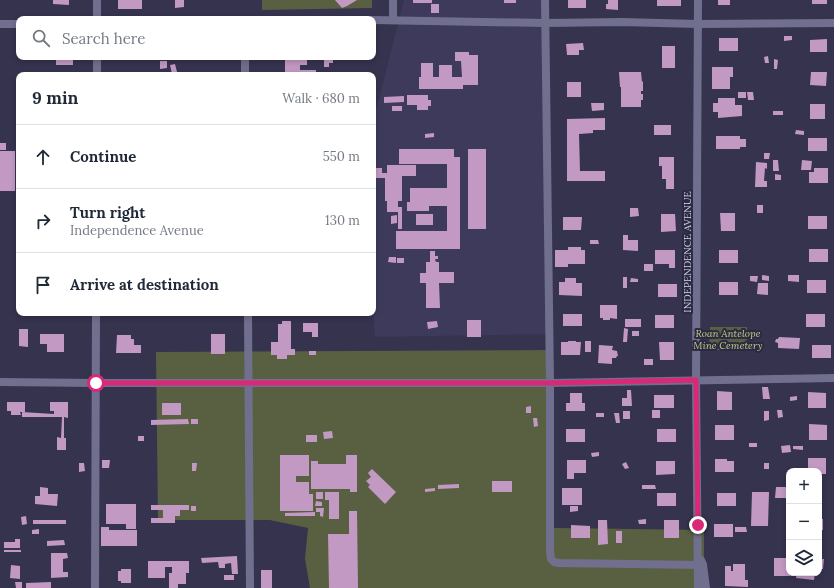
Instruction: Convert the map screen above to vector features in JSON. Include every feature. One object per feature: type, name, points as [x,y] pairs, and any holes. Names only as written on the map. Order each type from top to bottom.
[{"type":"street","points":[[97,0],[97,16]]},
{"type":"street","points":[[393,0],[393,20]]},
{"type":"street","points":[[545,0],[550,383],[550,559],[559,563],[700,565]]},
{"type":"street","name":"INDEPENDENCE AVENUE","points":[[698,0],[696,380],[698,552],[700,565]]},
{"type":"street","points":[[376,20],[698,24],[834,23]]},
{"type":"street","points":[[0,24],[16,24]]},
{"type":"street","points":[[97,60],[97,72]]},
{"type":"street","points":[[245,60],[245,72]]},
{"type":"street","points":[[96,316],[96,588]]},
{"type":"street","points":[[248,316],[250,588]]},
{"type":"street","points":[[0,382],[550,383],[834,378]]},
{"type":"street","points":[[698,588],[700,565]]},
{"type":"street","points":[[700,565],[706,588]]},
{"type":"shaded area","points":[[404,0],[548,0],[550,334],[375,337],[373,316],[376,316],[376,110]]},
{"type":"green space","points":[[262,0],[372,0],[372,8],[262,10]]},
{"type":"green space","name":"Roan Antelope Mine Cemetery","points":[[710,327],[747,327],[747,350],[709,350]]},
{"type":"green space","points":[[553,350],[554,528],[704,530],[704,588],[310,588],[305,559],[308,528],[270,520],[158,520],[156,352]]},
{"type":"building","points":[[53,0],[69,0],[69,5],[53,4]]},
{"type":"building","points":[[118,0],[142,0],[142,9],[118,9]]},
{"type":"building","points":[[175,0],[184,0],[184,7],[175,8]]},
{"type":"building","points":[[335,0],[357,0],[342,8]]},
{"type":"building","points":[[413,0],[432,0],[432,3],[413,3]]},
{"type":"building","points":[[504,0],[516,0],[516,3],[504,3]]},
{"type":"building","points":[[568,0],[586,0],[586,8],[568,8]]},
{"type":"building","points":[[608,0],[618,0],[618,10],[606,9]]},
{"type":"building","points":[[657,0],[681,0],[681,6],[657,6]]},
{"type":"building","points":[[718,0],[730,0],[730,5],[718,5]]},
{"type":"building","points":[[812,0],[827,0],[827,4],[812,4]]},
{"type":"building","points":[[431,4],[439,4],[439,13],[431,13]]},
{"type":"building","points":[[784,36],[792,36],[792,40],[784,41]]},
{"type":"building","points":[[719,38],[738,38],[738,51],[719,51]]},
{"type":"building","points":[[827,39],[827,52],[810,52],[810,40]]},
{"type":"building","points":[[583,43],[584,50],[579,50],[579,55],[567,55],[566,44]]},
{"type":"building","points":[[662,46],[675,46],[675,68],[662,68]]},
{"type":"building","points":[[455,52],[469,52],[469,55],[478,55],[478,85],[463,85],[463,89],[419,89],[421,63],[433,63],[433,77],[439,77],[439,65],[452,65],[452,77],[462,77],[461,61],[455,61]]},
{"type":"building","points":[[768,56],[769,63],[765,63],[764,57]]},
{"type":"building","points":[[774,59],[778,60],[777,69],[774,69]]},
{"type":"building","points":[[56,60],[73,60],[73,65],[56,65]]},
{"type":"building","points":[[285,60],[307,60],[307,65],[300,65],[300,70],[316,70],[316,72],[285,72]]},
{"type":"building","points":[[324,60],[333,60],[333,63],[329,63],[329,67],[324,67]]},
{"type":"building","points":[[160,61],[167,61],[167,68],[160,69]]},
{"type":"building","points":[[175,64],[177,72],[172,72],[170,65]]},
{"type":"building","points":[[712,67],[733,67],[733,77],[730,77],[730,89],[712,89]]},
{"type":"building","points":[[619,72],[641,72],[643,91],[641,91],[641,94],[643,94],[643,100],[641,100],[641,107],[621,107]]},
{"type":"building","points":[[811,72],[827,72],[826,86],[810,85]]},
{"type":"building","points":[[567,82],[581,82],[581,97],[567,97]]},
{"type":"building","points":[[738,92],[746,92],[746,98],[738,98]]},
{"type":"building","points":[[747,92],[753,92],[754,100],[748,100]]},
{"type":"building","points":[[407,95],[428,95],[428,100],[431,100],[431,106],[428,106],[428,110],[417,110],[417,105],[407,105]]},
{"type":"building","points":[[404,96],[404,102],[384,103],[384,97]]},
{"type":"building","points":[[718,98],[735,98],[735,105],[742,105],[742,116],[718,118],[718,112],[713,112],[713,103],[718,103]]},
{"type":"building","points":[[591,103],[604,103],[604,110],[592,111]]},
{"type":"building","points":[[810,104],[825,104],[825,119],[810,119]]},
{"type":"building","points":[[392,106],[402,106],[402,111],[392,111]]},
{"type":"building","points":[[773,111],[783,111],[783,115],[773,115]]},
{"type":"building","points":[[605,118],[605,130],[593,130],[593,133],[579,134],[580,171],[605,171],[605,181],[567,181],[567,119]]},
{"type":"building","points":[[654,125],[671,125],[671,135],[654,135]]},
{"type":"building","points":[[796,130],[804,131],[804,135],[795,134]]},
{"type":"building","points":[[434,133],[434,137],[425,138],[425,134]]},
{"type":"building","points":[[716,136],[740,136],[740,139],[746,139],[746,147],[740,147],[740,149],[716,149]]},
{"type":"building","points":[[808,138],[827,138],[827,151],[808,151]]},
{"type":"building","points":[[0,143],[6,143],[6,150],[0,150]]},
{"type":"building","points":[[399,149],[454,149],[454,157],[460,157],[460,249],[396,249],[396,231],[447,231],[447,206],[429,206],[429,211],[407,211],[407,202],[410,202],[410,188],[447,188],[447,164],[399,164]]},
{"type":"building","points":[[468,149],[486,149],[486,229],[468,229]]},
{"type":"building","points":[[0,151],[15,151],[15,191],[0,191]]},
{"type":"building","points":[[764,153],[770,153],[769,159],[764,159]]},
{"type":"building","points":[[659,157],[674,157],[674,189],[666,189],[666,179],[662,179],[662,166],[659,166]]},
{"type":"building","points":[[773,160],[778,160],[779,171],[773,171]]},
{"type":"building","points":[[802,160],[812,161],[811,170],[801,170]]},
{"type":"building","points":[[756,162],[767,163],[764,181],[767,181],[767,187],[755,187]]},
{"type":"building","points":[[387,165],[416,165],[416,176],[402,176],[402,201],[398,201],[398,207],[402,207],[402,229],[398,229],[398,212],[387,212],[387,201],[385,201],[385,178],[376,178],[376,168],[382,168],[382,173],[387,173]]},
{"type":"building","points":[[814,168],[828,168],[828,183],[809,183],[809,172],[814,172]]},
{"type":"building","points":[[775,174],[781,175],[781,180],[775,180]]},
{"type":"building","points":[[757,205],[763,205],[763,213],[757,213]]},
{"type":"building","points":[[630,208],[638,208],[639,216],[630,217]]},
{"type":"building","points":[[720,213],[735,213],[735,231],[721,231]]},
{"type":"building","points":[[416,214],[433,214],[433,225],[416,225]]},
{"type":"building","points":[[661,214],[675,214],[676,231],[661,232]]},
{"type":"building","points":[[397,215],[397,223],[391,224],[391,216]]},
{"type":"building","points":[[808,216],[827,216],[827,229],[808,229]]},
{"type":"building","points":[[563,217],[582,217],[581,230],[563,230]]},
{"type":"building","points":[[623,235],[628,235],[628,240],[638,240],[638,251],[623,250]]},
{"type":"building","points":[[590,240],[598,240],[599,244],[590,244]]},
{"type":"building","points":[[568,247],[581,247],[581,250],[585,250],[585,264],[568,264],[568,267],[555,267],[555,250],[568,250]]},
{"type":"building","points":[[809,249],[828,249],[828,262],[809,262]]},
{"type":"building","points":[[655,250],[675,250],[675,268],[669,268],[669,264],[655,264]]},
{"type":"building","points":[[719,250],[738,250],[738,263],[719,263]]},
{"type":"building","points":[[430,251],[435,251],[435,256],[438,256],[438,259],[435,259],[436,262],[439,262],[439,272],[454,272],[454,283],[439,283],[440,308],[426,308],[426,283],[420,283],[420,273],[426,273],[426,262],[430,262]]},
{"type":"building","points":[[389,257],[396,257],[396,263],[388,262]]},
{"type":"building","points":[[397,258],[404,258],[404,263],[397,263]]},
{"type":"building","points":[[644,264],[653,264],[653,271],[644,271]]},
{"type":"building","points":[[762,275],[769,276],[769,281],[762,280]]},
{"type":"building","points":[[788,275],[799,275],[799,282],[788,281]]},
{"type":"building","points":[[750,276],[758,276],[757,282],[750,281]]},
{"type":"building","points":[[623,277],[627,277],[627,288],[623,288]]},
{"type":"building","points":[[565,278],[576,278],[576,283],[582,283],[582,296],[559,295],[559,282],[565,282]]},
{"type":"building","points":[[631,278],[638,279],[638,282],[630,282]]},
{"type":"building","points":[[807,280],[826,280],[826,293],[807,293]]},
{"type":"building","points":[[719,282],[738,282],[738,295],[719,295]]},
{"type":"building","points":[[758,283],[768,283],[768,295],[757,294]]},
{"type":"building","points":[[658,284],[677,284],[677,297],[658,297]]},
{"type":"building","points":[[600,305],[617,305],[617,319],[610,318],[610,320],[603,320],[603,318],[600,318]]},
{"type":"building","points":[[563,314],[582,314],[582,326],[563,326]]},
{"type":"building","points":[[806,314],[825,314],[825,327],[806,327]]},
{"type":"building","points":[[655,315],[674,315],[674,328],[655,328]]},
{"type":"building","points":[[625,319],[641,319],[641,327],[625,327]]},
{"type":"building","points":[[467,320],[481,320],[481,337],[467,337]]},
{"type":"building","points":[[282,321],[291,321],[291,349],[295,349],[295,355],[287,355],[287,359],[277,359],[277,355],[271,355],[271,342],[278,342],[278,324],[282,324]]},
{"type":"building","points":[[437,321],[438,327],[428,329],[427,322]]},
{"type":"building","points":[[303,323],[318,323],[318,337],[312,337],[312,332],[303,332]]},
{"type":"building","points":[[624,328],[628,329],[627,342],[623,342]]},
{"type":"building","points":[[19,329],[28,329],[28,347],[19,346]]},
{"type":"building","points":[[632,331],[639,331],[639,336],[632,336]]},
{"type":"building","points":[[40,334],[64,334],[64,352],[47,352],[47,344],[40,344]]},
{"type":"building","points":[[211,334],[225,334],[225,354],[211,354]]},
{"type":"building","points":[[117,335],[131,335],[131,339],[134,339],[134,345],[141,345],[141,353],[116,353]]},
{"type":"building","points":[[779,337],[800,338],[799,349],[778,348],[778,343],[775,342]]},
{"type":"building","points":[[585,341],[591,341],[591,352],[585,352]]},
{"type":"building","points":[[561,342],[581,342],[580,355],[561,355]]},
{"type":"building","points":[[659,342],[674,342],[674,360],[660,360]]},
{"type":"building","points":[[599,345],[613,346],[612,350],[617,351],[618,356],[616,358],[612,358],[612,364],[598,363]]},
{"type":"building","points":[[812,345],[831,345],[831,358],[812,358]]},
{"type":"building","points":[[309,351],[316,351],[316,355],[309,355]]},
{"type":"building","points":[[644,359],[653,359],[653,365],[644,365]]},
{"type":"building","points":[[762,387],[768,387],[770,399],[763,399]]},
{"type":"building","points":[[627,390],[631,390],[632,406],[622,406],[622,398],[627,398]]},
{"type":"building","points":[[717,391],[732,392],[732,410],[717,410]]},
{"type":"building","points":[[808,392],[826,393],[826,408],[808,408]]},
{"type":"building","points":[[570,393],[582,393],[582,403],[585,403],[585,411],[566,411],[566,403],[570,403]]},
{"type":"building","points":[[654,395],[674,395],[674,408],[654,408]]},
{"type":"building","points":[[797,396],[797,400],[790,401],[790,397]]},
{"type":"building","points":[[7,402],[25,402],[25,412],[20,412],[21,415],[11,415],[11,411],[7,411]]},
{"type":"building","points":[[50,402],[68,402],[68,418],[64,417],[64,438],[66,438],[66,450],[57,450],[57,437],[61,438],[62,417],[22,417],[22,412],[54,414],[54,411],[50,411]]},
{"type":"building","points":[[162,403],[181,403],[181,415],[162,415]]},
{"type":"building","points":[[531,406],[531,413],[526,413],[526,407]]},
{"type":"building","points":[[652,410],[660,410],[660,418],[652,418]]},
{"type":"building","points":[[777,410],[782,410],[783,417],[778,418]]},
{"type":"building","points":[[623,411],[630,411],[630,419],[623,419]]},
{"type":"building","points":[[764,411],[769,411],[769,420],[764,421]]},
{"type":"building","points":[[596,413],[604,413],[604,417],[596,417]]},
{"type":"building","points":[[614,413],[619,413],[620,423],[616,423]]},
{"type":"building","points":[[533,418],[537,418],[538,426],[534,427]]},
{"type":"building","points":[[188,419],[189,424],[151,425],[151,420]]},
{"type":"building","points":[[191,419],[198,419],[198,424],[191,424]]},
{"type":"building","points":[[809,424],[827,425],[827,440],[809,440]]},
{"type":"building","points":[[715,425],[734,425],[734,440],[715,440]]},
{"type":"building","points":[[566,429],[585,429],[585,442],[566,442]]},
{"type":"building","points":[[657,429],[676,429],[676,442],[657,442]]},
{"type":"building","points":[[332,431],[333,438],[324,439],[323,432]]},
{"type":"building","points":[[306,435],[317,435],[317,442],[306,442]]},
{"type":"building","points":[[138,436],[144,436],[144,441],[138,441]]},
{"type":"building","points":[[749,443],[757,443],[757,447],[749,447]]},
{"type":"building","points":[[790,445],[791,452],[782,453],[781,446]]},
{"type":"building","points":[[793,446],[803,446],[803,450],[793,449]]},
{"type":"building","points":[[599,452],[599,456],[592,457],[591,453]]},
{"type":"building","points":[[280,455],[309,455],[309,476],[296,476],[296,482],[309,482],[309,494],[313,494],[313,511],[280,511]]},
{"type":"building","points":[[346,455],[357,455],[357,492],[350,492],[350,489],[311,489],[311,461],[318,461],[318,464],[346,464]]},
{"type":"building","points":[[808,458],[826,458],[826,474],[822,474],[822,468],[808,468]]},
{"type":"building","points":[[715,459],[727,459],[727,461],[734,461],[734,472],[715,472]]},
{"type":"building","points":[[102,460],[110,460],[109,468],[102,468]]},
{"type":"building","points":[[567,460],[586,460],[586,473],[574,473],[574,479],[567,479]]},
{"type":"building","points":[[656,461],[675,461],[675,474],[656,475]]},
{"type":"building","points":[[626,462],[629,468],[625,469],[622,464]]},
{"type":"building","points":[[79,463],[84,463],[85,471],[79,472]]},
{"type":"building","points":[[192,463],[197,463],[196,471],[192,471]]},
{"type":"building","points":[[764,463],[769,463],[769,469],[764,469]]},
{"type":"building","points":[[372,469],[396,492],[385,504],[368,487],[370,485],[366,481],[371,477],[368,473]]},
{"type":"building","points":[[492,481],[512,481],[512,492],[492,492]]},
{"type":"building","points":[[459,484],[459,488],[438,489],[438,485]]},
{"type":"building","points":[[642,485],[655,485],[656,489],[642,489]]},
{"type":"building","points":[[40,487],[48,488],[48,494],[58,494],[57,506],[35,504],[35,496],[40,496]]},
{"type":"building","points":[[776,487],[786,487],[786,498],[775,498]]},
{"type":"building","points":[[435,488],[435,491],[425,492],[425,489]]},
{"type":"building","points":[[562,488],[582,488],[582,505],[562,505]]},
{"type":"building","points":[[316,492],[323,492],[323,499],[316,499]]},
{"type":"building","points":[[325,492],[339,492],[339,519],[329,519],[329,500],[325,500]]},
{"type":"building","points":[[752,492],[769,492],[768,526],[751,526]]},
{"type":"building","points":[[657,493],[676,493],[676,506],[657,506]]},
{"type":"building","points":[[717,493],[736,493],[736,506],[717,506]]},
{"type":"building","points":[[316,501],[322,502],[322,506],[315,506]]},
{"type":"building","points":[[106,504],[136,504],[136,529],[126,529],[126,524],[106,524]]},
{"type":"building","points":[[151,505],[189,505],[189,510],[180,510],[180,516],[175,516],[175,523],[151,523],[151,518],[163,518],[163,510],[151,510]]},
{"type":"building","points":[[191,506],[196,506],[196,511],[191,511]]},
{"type":"building","points":[[570,506],[578,506],[578,511],[570,512]]},
{"type":"building","points":[[316,508],[324,508],[323,517],[320,516],[320,512],[316,512]]},
{"type":"building","points":[[349,511],[357,511],[358,588],[329,588],[328,534],[349,534]]},
{"type":"building","points":[[315,512],[315,516],[285,516],[285,513]]},
{"type":"building","points":[[26,516],[27,524],[22,525],[21,517]]},
{"type":"building","points":[[646,519],[646,524],[639,524],[638,520]]},
{"type":"building","points":[[822,519],[823,519],[822,530]]},
{"type":"building","points":[[33,520],[66,520],[66,524],[33,524]]},
{"type":"building","points":[[598,520],[607,520],[608,544],[598,545]]},
{"type":"building","points":[[664,520],[679,520],[679,538],[664,538]]},
{"type":"building","points":[[714,524],[733,524],[733,537],[714,537]]},
{"type":"building","points":[[571,525],[590,526],[590,538],[571,538]]},
{"type":"building","points":[[101,527],[109,527],[109,530],[137,530],[137,546],[101,546]]},
{"type":"building","points":[[735,527],[746,527],[747,532],[735,532]]},
{"type":"building","points":[[39,529],[39,534],[32,534],[32,530]]},
{"type":"building","points":[[616,531],[622,531],[622,543],[616,543]]},
{"type":"building","points":[[15,539],[20,539],[20,548],[4,548],[4,542],[15,542]]},
{"type":"building","points":[[64,540],[65,545],[47,546],[47,541]]},
{"type":"building","points":[[4,550],[21,550],[21,552],[4,552]]},
{"type":"building","points":[[51,553],[67,553],[68,558],[63,559],[63,572],[68,572],[68,577],[51,578]]},
{"type":"building","points":[[237,556],[238,574],[232,574],[231,563],[225,564],[225,568],[219,568],[218,562],[202,563],[201,558]]},
{"type":"building","points":[[774,558],[786,558],[786,576],[774,576]]},
{"type":"building","points":[[822,559],[824,559],[823,569]]},
{"type":"building","points":[[148,561],[189,561],[189,573],[186,573],[186,584],[178,584],[178,588],[169,588],[169,573],[172,573],[172,567],[165,567],[165,578],[148,578]]},
{"type":"building","points":[[733,564],[745,564],[745,580],[748,580],[748,587],[725,586],[725,566],[731,566],[731,571],[733,571]]},
{"type":"building","points":[[11,565],[20,566],[20,579],[10,578]]},
{"type":"building","points":[[121,569],[131,569],[131,583],[121,583],[121,581],[118,581],[118,571],[121,571]]},
{"type":"building","points":[[261,570],[272,570],[272,588],[261,588]]},
{"type":"building","points":[[224,575],[234,575],[234,580],[224,580]]},
{"type":"building","points":[[796,576],[815,576],[814,580],[796,578]]},
{"type":"building","points":[[15,582],[22,582],[22,588],[16,588]]},
{"type":"building","points":[[51,582],[51,588],[26,588],[26,583]]},
{"type":"route","points":[[96,383],[550,383],[696,380],[698,525]]}]
